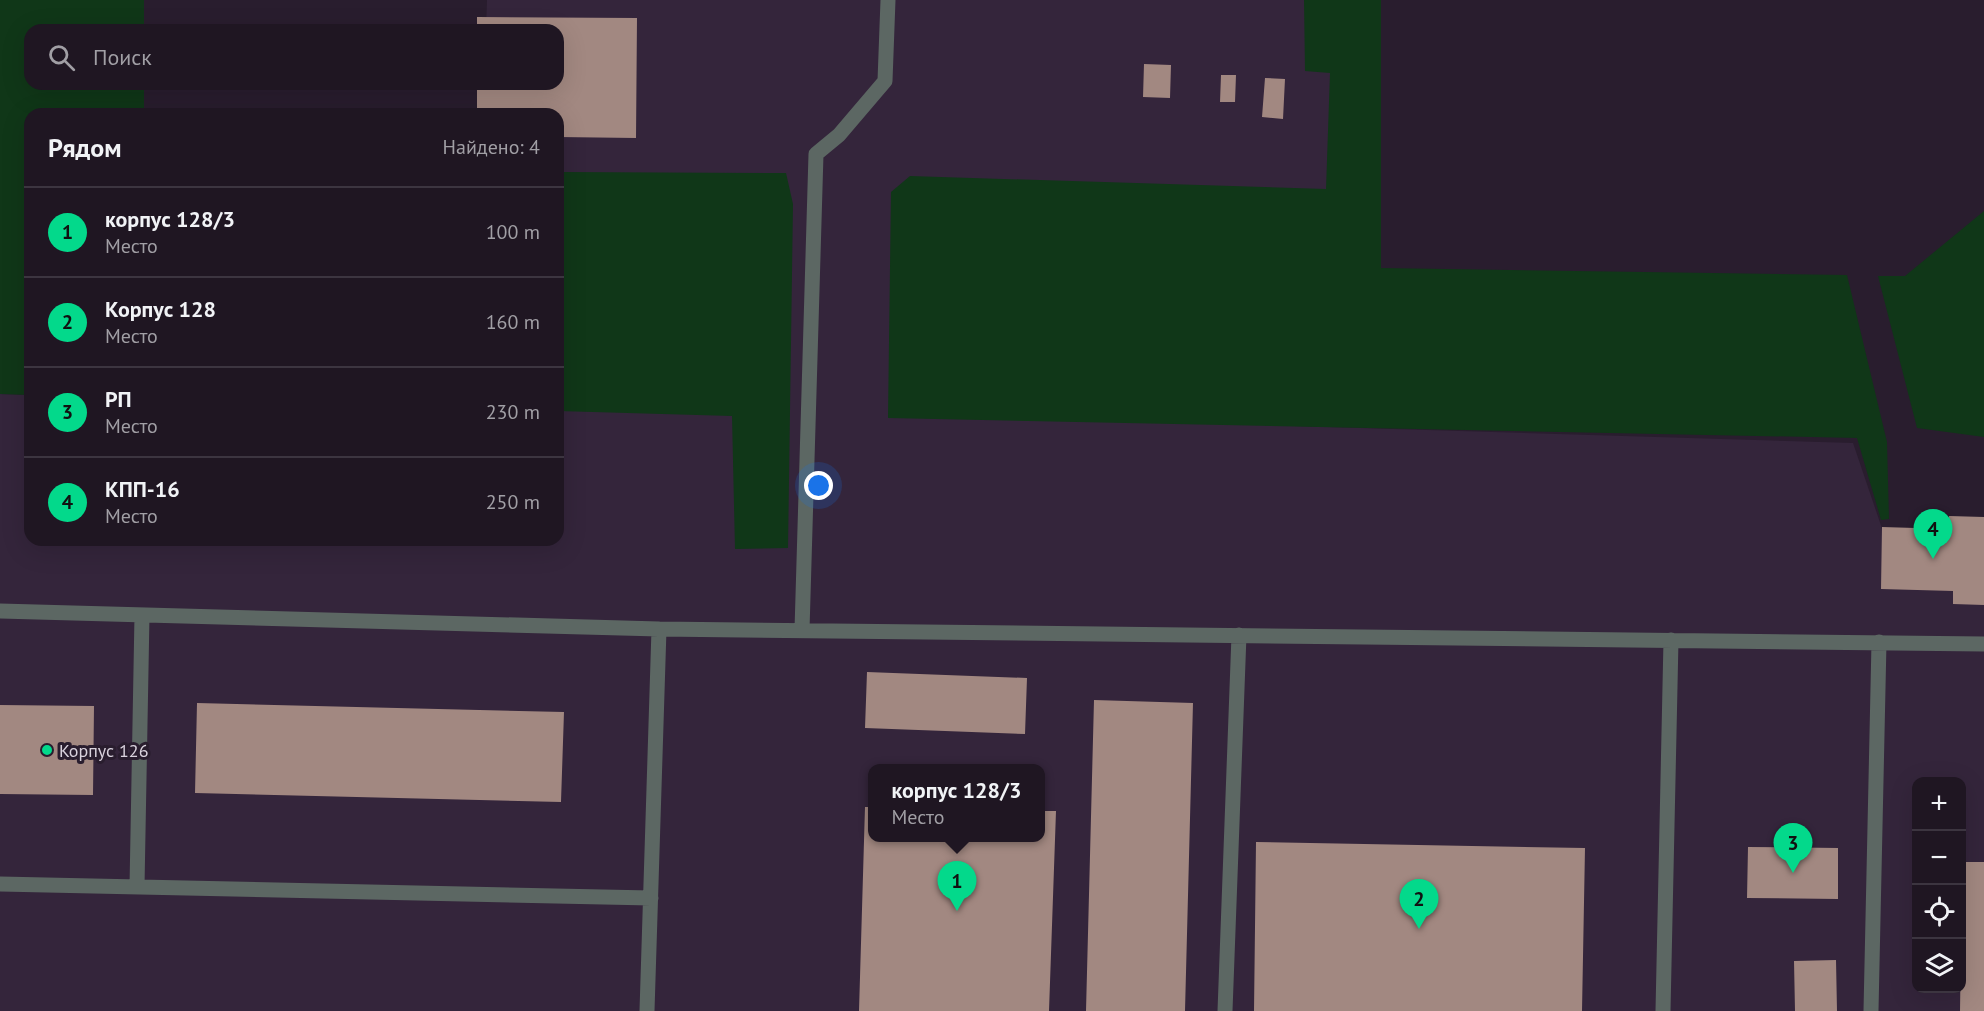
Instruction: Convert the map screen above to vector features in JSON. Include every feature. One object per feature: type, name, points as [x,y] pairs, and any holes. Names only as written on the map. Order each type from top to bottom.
[{"type":"lane","points":[[802,630],[816,154],[839,135],[885,81],[888,0]]},
{"type":"lane","points":[[0,611],[659,629],[1984,644]]},
{"type":"lane","points":[[137,887],[142,615]]},
{"type":"lane","points":[[647,1011],[659,629]]},
{"type":"lane","points":[[1225,1011],[1239,635]]},
{"type":"lane","points":[[1663,1011],[1671,640]]},
{"type":"lane","points":[[1871,1011],[1879,642]]},
{"type":"lane","points":[[0,884],[651,898]]},
{"type":"shaded area","points":[[487,0],[1335,0],[1327,255],[900,414],[1853,443],[1891,555],[1984,558],[1984,1011],[0,1011],[0,394],[24,395],[24,546],[564,546],[564,108],[558,108],[558,90],[564,90],[564,24],[486,24]]},
{"type":"green space","points":[[0,0],[144,0],[144,24],[24,24],[24,90],[144,90],[144,108],[24,108],[24,395],[0,394]]},
{"type":"green space","points":[[1304,0],[1381,0],[1381,268],[1847,275],[1887,442],[1889,519],[1881,520],[1857,438],[888,418],[891,192],[910,176],[1326,189],[1330,73],[1305,71]]},
{"type":"green space","points":[[564,172],[786,173],[793,204],[788,548],[735,549],[732,416],[564,411]]},
{"type":"green space","points":[[1984,211],[1984,437],[1917,428],[1878,276],[1905,276]]},
{"type":"building","points":[[477,17],[637,18],[636,138],[564,137],[564,108],[477,108],[477,90],[564,90],[564,24],[477,24]]},
{"type":"building","points":[[1144,64],[1171,65],[1170,98],[1143,97]]},
{"type":"building","points":[[1221,75],[1236,75],[1235,102],[1220,102]]},
{"type":"building","points":[[1265,78],[1285,79],[1283,119],[1262,117]]},
{"type":"building","points":[[1949,516],[1984,517],[1984,605],[1953,604],[1953,591],[1881,589],[1882,527],[1949,529]]},
{"type":"building","points":[[867,672],[1027,678],[1025,734],[865,728]]},
{"type":"building","points":[[1094,700],[1193,703],[1185,1011],[1086,1011]]},
{"type":"building","points":[[197,703],[564,712],[561,802],[195,793]]},
{"type":"building","name":"Корпус 126","points":[[0,705],[94,706],[93,795],[0,794]]},
{"type":"building","points":[[865,807],[868,807],[868,842],[1045,842],[1045,811],[1056,811],[1049,1011],[859,1011]]},
{"type":"building","points":[[1256,842],[1585,848],[1582,1011],[1254,1011]]},
{"type":"building","points":[[1748,847],[1838,848],[1838,899],[1747,898]]},
{"type":"building","points":[[1966,862],[1984,862],[1984,1011],[1960,1011],[1960,993],[1966,993]]},
{"type":"building","points":[[1836,960],[1837,1011],[1795,1011],[1794,961]]},
{"type":"place","name":"КПП-16","points":[[1933,559]]},
{"type":"place","name":"Корпус 126","points":[[47,750]]},
{"type":"place","name":"РП","points":[[1793,873]]},
{"type":"place","name":"корпус 128/3","points":[[957,911]]},
{"type":"place","name":"Корпус 128","points":[[1419,929]]}]
